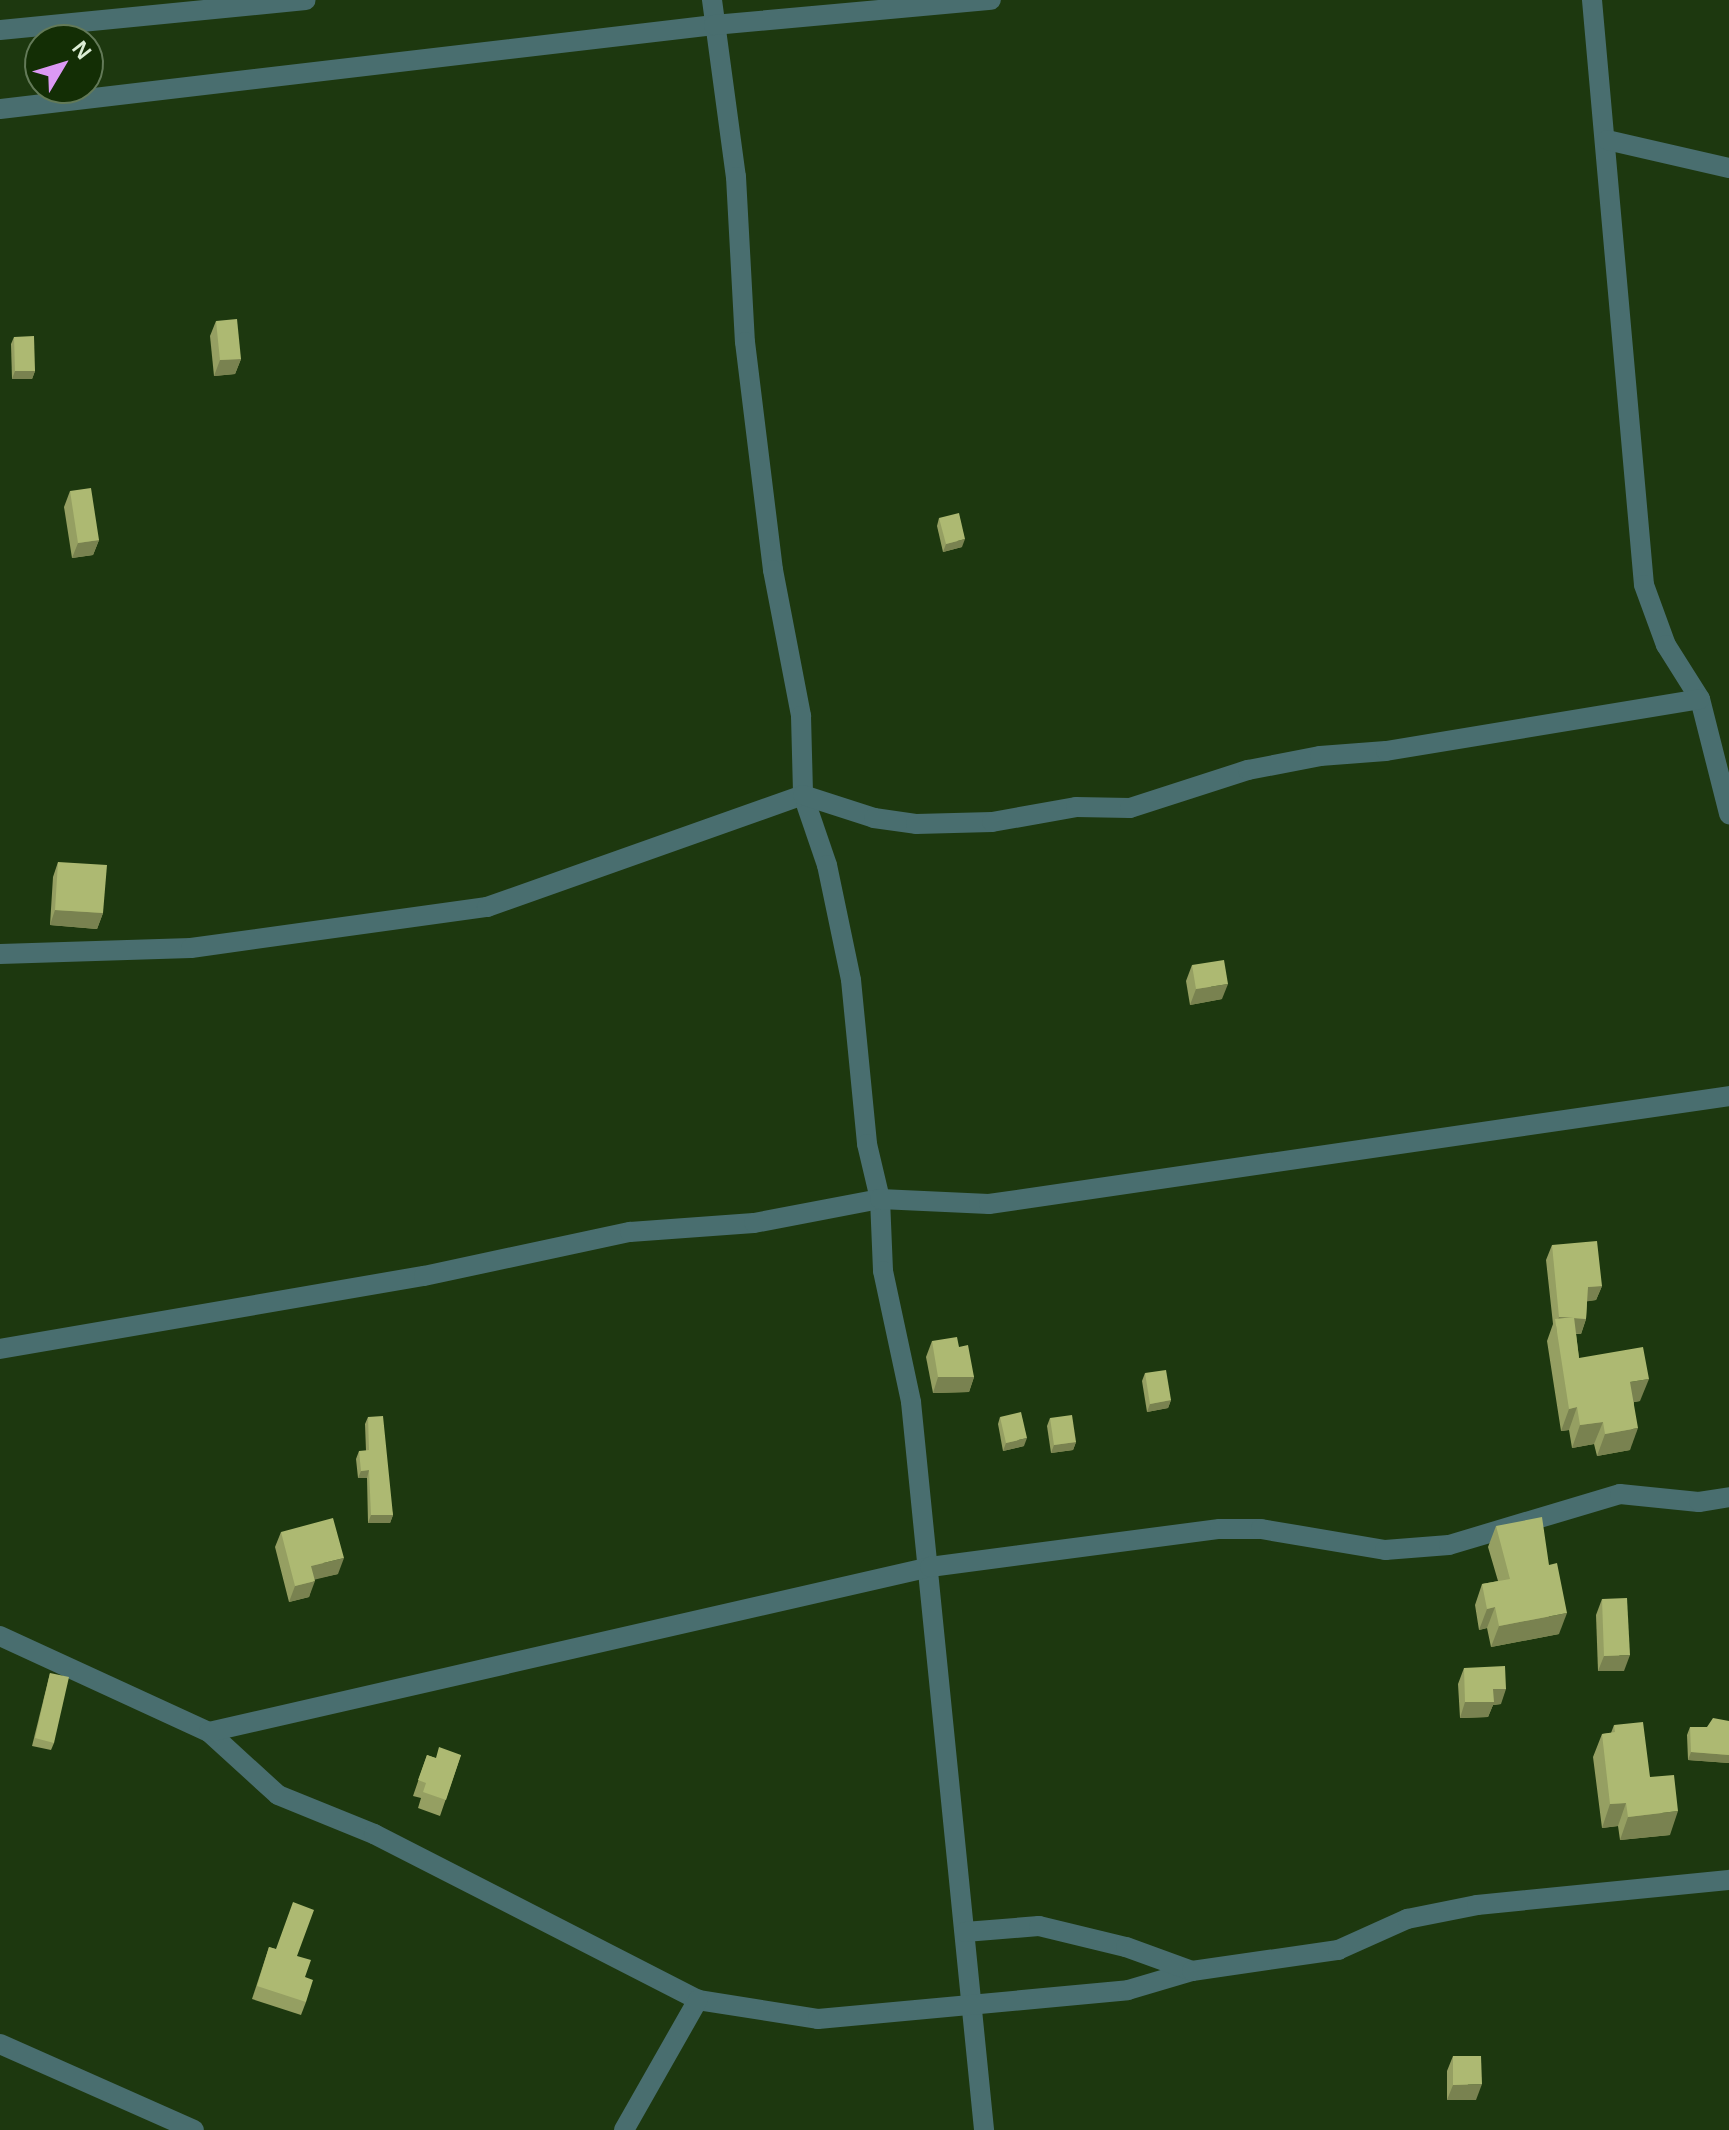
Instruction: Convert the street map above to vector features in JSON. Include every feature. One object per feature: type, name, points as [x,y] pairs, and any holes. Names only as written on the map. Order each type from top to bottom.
[{"type":"street","points":[[0,30],[306,0]]},
{"type":"street","points":[[712,0],[736,177],[745,342],[773,570],[801,716],[803,795],[827,865],[851,980],[867,1144],[880,1199],[883,1271],[911,1402],[930,1567],[984,2130]]},
{"type":"street","points":[[0,109],[714,25],[991,0]]},
{"type":"street","points":[[1592,0],[1607,140],[1644,585],[1666,645],[1700,699],[1729,814]]},
{"type":"street","points":[[1607,140],[1729,168]]},
{"type":"street","points":[[0,954],[191,948],[487,907],[803,795],[874,818],[916,824],[992,822],[1076,807],[1130,808],[1248,770],[1320,756],[1386,751],[1700,699]]},
{"type":"street","points":[[0,1349],[424,1276],[630,1232],[754,1223],[880,1199],[989,1204],[1729,1096]]},
{"type":"street","points":[[209,1732],[930,1567],[1220,1529],[1261,1529],[1385,1550],[1449,1545],[1620,1494],[1699,1502],[1729,1497]]},
{"type":"street","points":[[0,1636],[209,1732],[278,1795],[374,1834],[698,2000],[818,2019],[1128,1990],[1192,1971],[1338,1950],[1407,1919],[1477,1905],[1729,1880]]},
{"type":"street","points":[[965,1932],[1039,1926],[1126,1947],[1192,1971]]},
{"type":"street","points":[[624,2130],[698,2000]]},
{"type":"street","points":[[0,2044],[194,2130]]},
{"type":"building","points":[[237,319],[241,359],[220,360],[216,321]]},
{"type":"building","points":[[34,336],[35,371],[15,371],[14,337]]},
{"type":"building","points":[[91,488],[99,540],[78,543],[70,491]]},
{"type":"building","points":[[959,513],[965,539],[946,544],[939,518]]},
{"type":"building","points":[[58,862],[107,865],[103,913],[55,910]]},
{"type":"building","points":[[1224,960],[1228,984],[1196,989],[1192,965]]},
{"type":"building","points":[[1597,1241],[1602,1286],[1588,1287],[1586,1319],[1559,1317],[1552,1245]]},
{"type":"building","points":[[1574,1317],[1579,1358],[1643,1347],[1649,1379],[1630,1382],[1638,1428],[1605,1434],[1603,1422],[1580,1425],[1577,1407],[1569,1409],[1555,1319]]},
{"type":"building","points":[[957,1337],[959,1347],[968,1345],[974,1377],[938,1377],[932,1341]]},
{"type":"building","points":[[1166,1370],[1171,1400],[1150,1404],[1145,1373]]},
{"type":"building","points":[[1021,1412],[1027,1438],[1006,1443],[1000,1417]]},
{"type":"building","points":[[1072,1415],[1076,1442],[1054,1445],[1050,1418]]},
{"type":"building","points":[[383,1416],[393,1515],[371,1515],[369,1470],[361,1471],[359,1451],[369,1450],[368,1417]]},
{"type":"building","points":[[1542,1517],[1549,1565],[1557,1563],[1567,1613],[1499,1626],[1495,1607],[1487,1609],[1482,1584],[1510,1579],[1496,1526]]},
{"type":"building","points":[[333,1518],[344,1558],[311,1566],[315,1581],[295,1586],[281,1532]]},
{"type":"building","points":[[1627,1598],[1630,1655],[1604,1656],[1602,1599]]},
{"type":"building","points":[[1505,1666],[1506,1689],[1493,1689],[1494,1702],[1465,1702],[1464,1668]]},
{"type":"building","points":[[50,1673],[69,1677],[54,1743],[35,1738]]},
{"type":"building","points":[[1713,1718],[1729,1721],[1729,1755],[1691,1752],[1690,1727],[1707,1727]]},
{"type":"building","points":[[1643,1722],[1650,1777],[1674,1775],[1678,1811],[1628,1817],[1626,1803],[1610,1804],[1602,1734],[1615,1732],[1614,1725]]},
{"type":"building","points":[[439,1747],[461,1755],[446,1800],[423,1792],[426,1783],[418,1780],[427,1755],[436,1758]]},
{"type":"building","points":[[293,1902],[314,1910],[297,1956],[311,1960],[305,1977],[313,1980],[306,2002],[257,1986],[269,1947],[276,1949]]},
{"type":"building","points":[[1453,2056],[1481,2056],[1482,2084],[1453,2085]]}]
